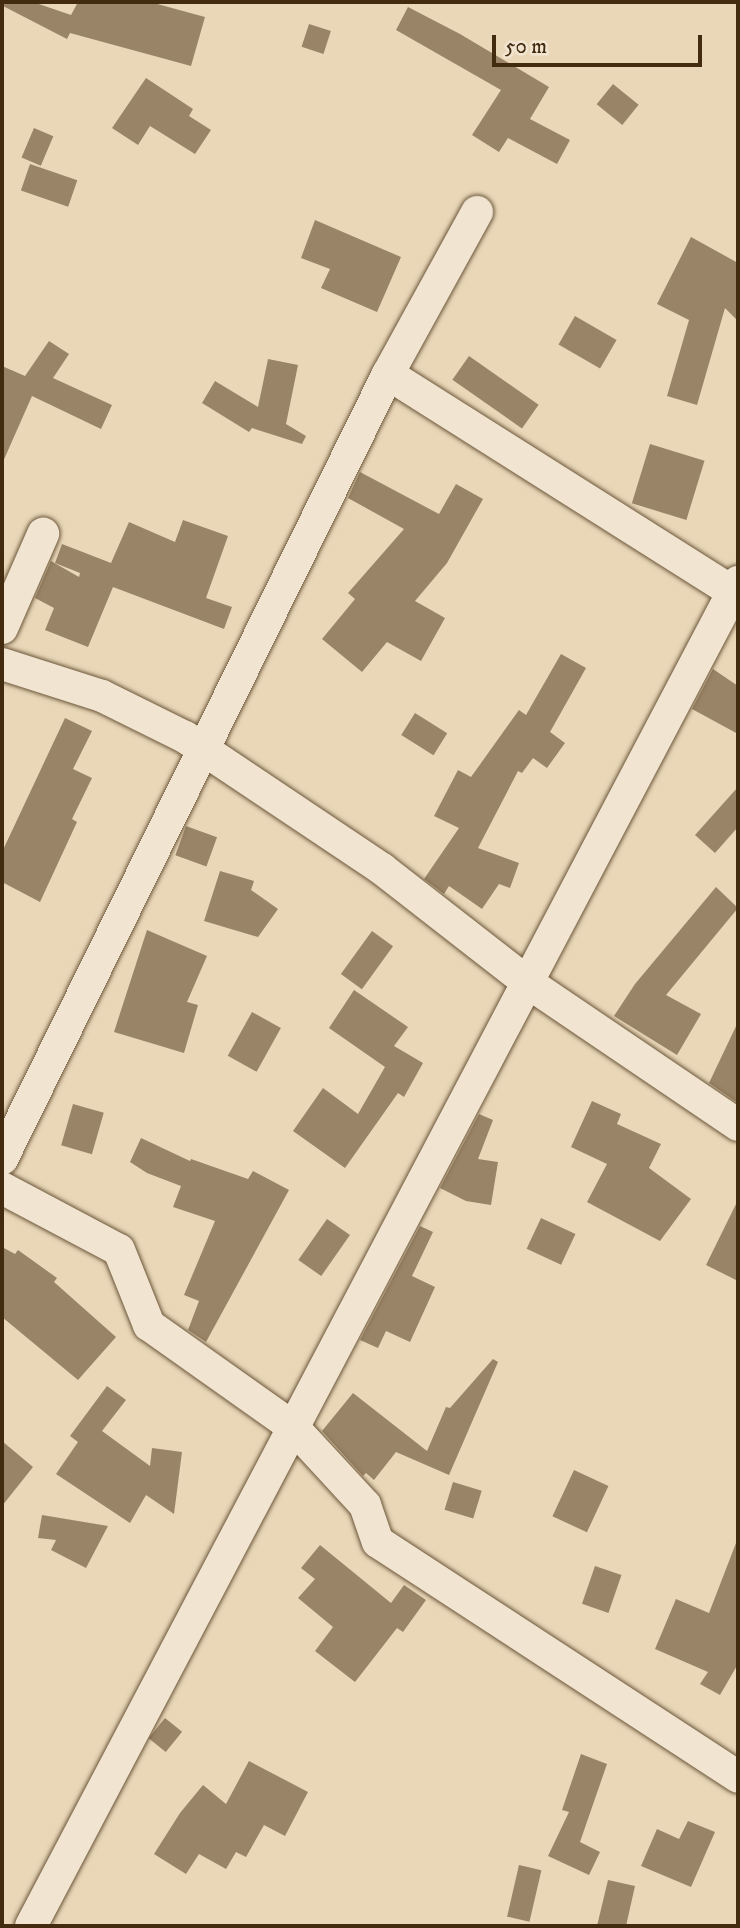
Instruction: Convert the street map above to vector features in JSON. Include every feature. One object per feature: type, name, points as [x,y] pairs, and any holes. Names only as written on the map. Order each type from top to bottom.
[{"type":"street","points":[[2,1159],[388,374],[477,212]]},
{"type":"street","points":[[31,1926],[736,589],[388,374]]},
{"type":"street","points":[[2,628],[43,534]]},
{"type":"street","points":[[2,664],[102,696],[202,748],[382,869],[527,982],[738,1125]]},
{"type":"street","points":[[2,1188],[119,1250],[149,1325],[293,1427],[365,1505],[378,1542],[738,1777]]},
{"type":"building","points":[[5,2],[33,2],[71,15],[78,2],[150,2],[205,17],[191,66],[70,33],[67,39],[3,6]]},
{"type":"building","points":[[408,7],[460,34],[549,87],[530,119],[570,140],[557,164],[508,138],[499,152],[472,135],[501,90],[396,30]]},
{"type":"building","points":[[309,24],[331,31],[323,54],[302,47]]},
{"type":"building","points":[[146,78],[193,109],[189,116],[211,130],[195,154],[150,126],[138,145],[112,128]]},
{"type":"building","points":[[613,84],[639,105],[622,125],[597,104]]},
{"type":"building","points":[[34,128],[53,136],[41,166],[21,157]]},
{"type":"building","points":[[30,164],[77,180],[68,207],[21,190]]},
{"type":"building","points":[[315,220],[401,257],[377,312],[321,288],[330,269],[301,258]]},
{"type":"building","points":[[691,237],[738,263],[738,321],[725,308],[697,405],[667,396],[689,320],[657,304]]},
{"type":"building","points":[[575,316],[617,340],[600,369],[558,345]]},
{"type":"building","points":[[49,341],[69,354],[53,378],[112,405],[101,429],[32,396],[2,464],[2,366],[25,376]]},
{"type":"building","points":[[469,356],[539,405],[522,429],[452,380]]},
{"type":"building","points":[[268,359],[298,365],[286,424],[306,436],[302,444],[252,428],[249,432],[202,403],[215,381],[258,407]]},
{"type":"building","points":[[650,444],[705,461],[686,520],[632,503]]},
{"type":"building","points":[[360,472],[439,514],[456,484],[483,499],[447,563],[415,601],[445,618],[421,661],[387,642],[362,672],[322,639],[355,599],[348,593],[404,529],[348,498]]},
{"type":"building","points":[[183,520],[228,536],[206,598],[232,607],[224,629],[113,587],[88,647],[45,630],[54,608],[35,598],[51,561],[79,577],[80,573],[55,563],[62,544],[111,563],[129,522],[175,542]]},
{"type":"building","points":[[561,654],[586,668],[550,732],[565,743],[547,768],[533,758],[522,773],[518,771],[478,848],[519,863],[510,888],[499,884],[482,909],[449,886],[444,894],[424,879],[459,828],[434,816],[458,770],[471,777],[519,710],[526,715]]},
{"type":"building","points":[[713,669],[738,686],[738,734],[692,709]]},
{"type":"building","points":[[415,713],[447,733],[433,755],[401,735]]},
{"type":"building","points":[[65,718],[92,731],[73,769],[92,778],[72,819],[77,822],[40,902],[2,882],[2,852]]},
{"type":"building","points":[[738,787],[738,827],[715,853],[695,835]]},
{"type":"building","points":[[186,826],[217,837],[206,866],[175,855]]},
{"type":"building","points":[[220,871],[254,881],[251,890],[278,909],[258,937],[204,921]]},
{"type":"building","points":[[716,887],[738,908],[666,995],[701,1014],[677,1055],[614,1016],[635,984]]},
{"type":"building","points":[[147,930],[207,956],[187,1002],[198,1005],[184,1053],[114,1032]]},
{"type":"building","points":[[372,931],[393,946],[362,989],[341,974]]},
{"type":"building","points":[[354,990],[408,1027],[394,1046],[423,1063],[404,1097],[398,1093],[345,1168],[293,1131],[323,1088],[358,1114],[385,1067],[329,1028]]},
{"type":"building","points":[[252,1012],[281,1028],[257,1072],[228,1056]]},
{"type":"building","points":[[738,1022],[738,1103],[709,1083]]},
{"type":"building","points":[[592,1101],[621,1114],[617,1124],[661,1144],[649,1168],[691,1199],[660,1241],[587,1202],[607,1164],[571,1147]]},
{"type":"building","points":[[73,1104],[104,1113],[92,1154],[61,1145]]},
{"type":"building","points":[[479,1114],[493,1120],[478,1159],[498,1162],[491,1205],[466,1201],[440,1188]]},
{"type":"building","points":[[141,1138],[190,1161],[191,1159],[248,1179],[253,1171],[289,1190],[206,1342],[188,1330],[199,1301],[184,1295],[215,1221],[173,1207],[181,1186],[147,1173],[130,1162]]},
{"type":"building","points":[[738,1200],[738,1281],[706,1265]]},
{"type":"building","points":[[541,1218],[575,1234],[561,1265],[527,1249]]},
{"type":"building","points":[[327,1219],[350,1235],[321,1276],[298,1260]]},
{"type":"building","points":[[420,1226],[433,1232],[412,1276],[435,1287],[410,1342],[386,1331],[378,1348],[360,1340]]},
{"type":"building","points":[[2,1247],[15,1254],[18,1250],[57,1278],[54,1282],[116,1337],[78,1380],[2,1317]]},
{"type":"building","points":[[493,1359],[498,1362],[449,1475],[396,1452],[374,1480],[366,1473],[363,1476],[322,1431],[353,1393],[427,1451],[446,1407],[450,1408]]},
{"type":"building","points":[[107,1386],[126,1400],[102,1431],[150,1466],[152,1448],[182,1452],[174,1514],[146,1495],[130,1523],[56,1474],[78,1442],[70,1436]]},
{"type":"building","points":[[2,1441],[33,1467],[2,1506]]},
{"type":"building","points":[[574,1470],[608,1486],[587,1532],[552,1516]]},
{"type":"building","points":[[453,1482],[482,1491],[473,1519],[445,1510]]},
{"type":"building","points":[[42,1515],[108,1526],[86,1568],[51,1550],[56,1540],[38,1538]]},
{"type":"building","points":[[736,1543],[738,1664],[720,1695],[700,1684],[708,1672],[655,1649],[676,1599],[709,1613]]},
{"type":"building","points":[[320,1545],[391,1603],[404,1585],[426,1600],[403,1632],[397,1628],[355,1682],[315,1651],[333,1627],[298,1598],[315,1579],[301,1568]]},
{"type":"building","points":[[595,1566],[621,1575],[608,1613],[582,1604]]},
{"type":"building","points":[[165,1718],[182,1732],[166,1752],[149,1738]]},
{"type":"building","points":[[581,1754],[607,1764],[580,1842],[600,1852],[589,1875],[548,1856],[569,1812],[562,1810]]},
{"type":"building","points":[[249,1761],[308,1792],[285,1836],[264,1825],[246,1857],[236,1852],[226,1869],[199,1854],[186,1874],[154,1854],[180,1813],[203,1785],[226,1804]]},
{"type":"building","points":[[688,1821],[715,1832],[691,1887],[641,1866],[657,1829],[679,1839]]},
{"type":"building","points":[[519,1865],[541,1870],[529,1922],[507,1917]]},
{"type":"building","points":[[608,1880],[635,1886],[626,1926],[597,1926]]}]
